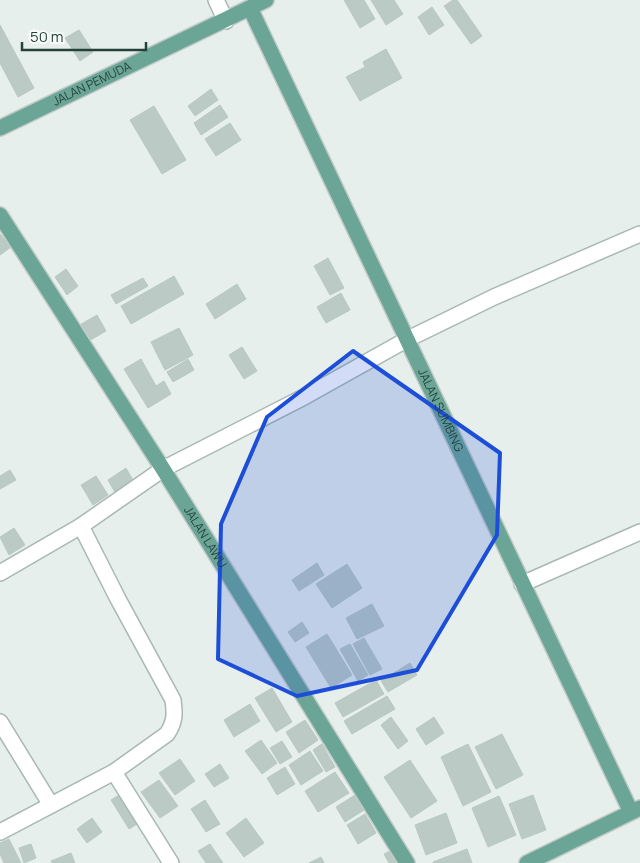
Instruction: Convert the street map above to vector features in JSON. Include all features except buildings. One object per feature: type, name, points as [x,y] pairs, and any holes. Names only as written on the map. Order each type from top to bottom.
[{"type":"main road","name":"JALAN PEMUDA","points":[[0,128],[226,21],[266,0]]},
{"type":"main road","name":"JALAN SUMBING","points":[[250,8],[522,584],[636,810]]},
{"type":"main road","name":"JALAN LAWU","points":[[0,215],[163,469],[407,863]]},
{"type":"main road","points":[[527,863],[636,810]]},
{"type":"street","points":[[216,0],[226,21]]},
{"type":"street","points":[[0,573],[85,522],[163,469],[304,397],[406,340],[494,297],[640,234]]},
{"type":"street","points":[[0,832],[114,772],[167,734],[173,725],[175,713],[173,700],[118,599],[85,522]]},
{"type":"street","points":[[522,584],[640,532]]},
{"type":"street","points":[[0,722],[51,805]]},
{"type":"street","points":[[114,772],[171,863]]},
{"type":"highlighted area","points":[[353,351],[500,453],[497,535],[417,670],[297,696],[218,659],[221,524],[267,417]]}]
